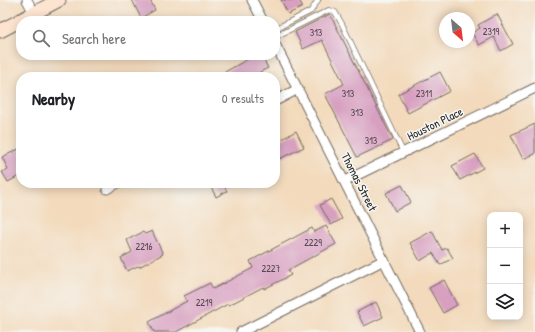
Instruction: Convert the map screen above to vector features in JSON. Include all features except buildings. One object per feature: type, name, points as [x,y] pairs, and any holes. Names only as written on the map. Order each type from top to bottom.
[{"type":"main road","points":[[28,16],[59,0]]},
{"type":"main road","points":[[0,31],[16,23]]},
{"type":"street","points":[[27,0],[34,13]]},
{"type":"street","points":[[252,0],[260,16]]},
{"type":"street","name":"Thomas Street","points":[[280,54],[420,332]]},
{"type":"street","name":"Houston Place","points":[[345,181],[535,88]]},
{"type":"street","points":[[280,98],[298,89]]},
{"type":"street","points":[[241,332],[384,260]]},
{"type":"lane","points":[[280,26],[310,11],[318,0]]},
{"type":"lane","points":[[280,35],[330,10],[334,12],[345,30],[404,153]]}]
